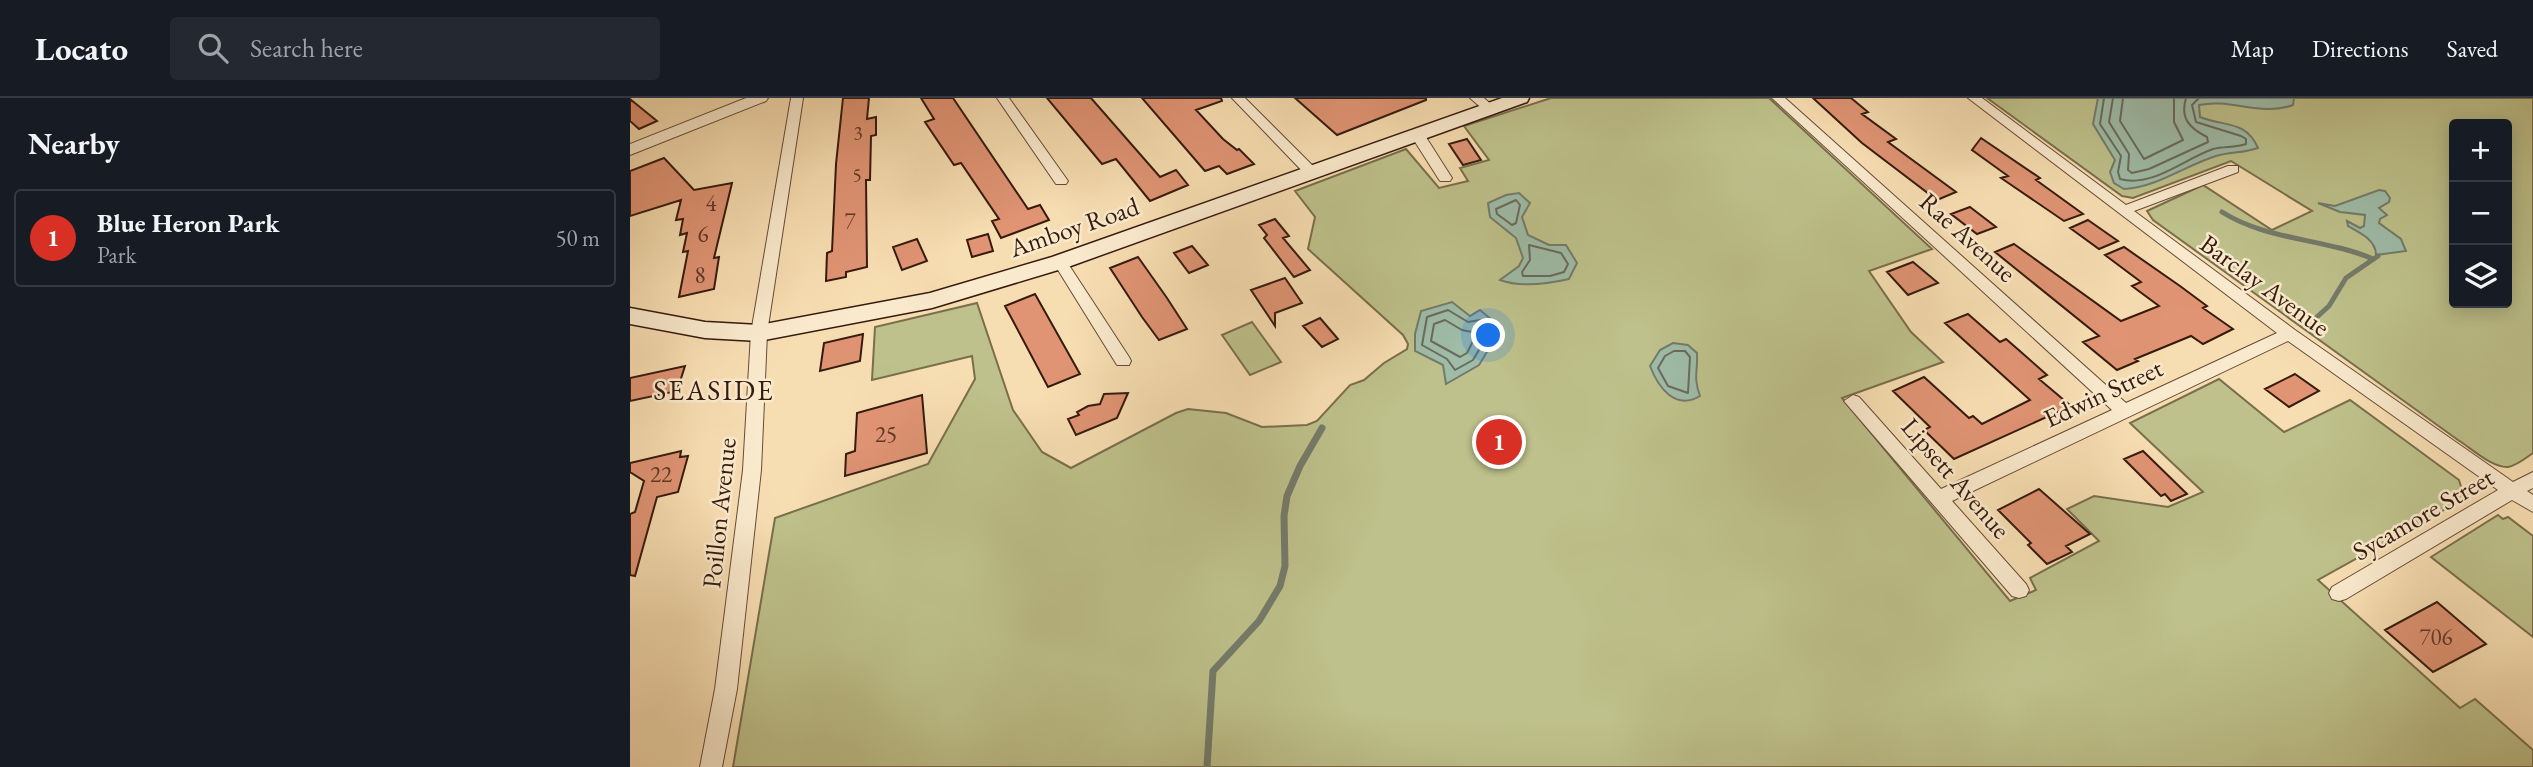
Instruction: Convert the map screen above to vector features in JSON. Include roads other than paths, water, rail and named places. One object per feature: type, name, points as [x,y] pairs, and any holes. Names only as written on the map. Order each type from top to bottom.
[{"type":"main road","name":"Amboy Road","points":[[630,316],[705,330],[759,333],[932,300],[1060,262],[1417,134],[1482,103],[1521,98]]},
{"type":"street","points":[[630,150],[760,98]]},
{"type":"street","name":"Poillon Avenue","points":[[711,767],[726,689],[752,471],[759,333],[797,98]]},
{"type":"street","points":[[1003,98],[1061,181]]},
{"type":"street","points":[[1238,98],[1311,172]]},
{"type":"street","name":"Rae Avenue","points":[[1778,98],[2125,412]]},
{"type":"street","name":"Barclay Avenue","points":[[1974,98],[2288,334],[2533,505]]},
{"type":"street","points":[[1417,134],[1445,178]]},
{"type":"street","points":[[2124,210],[2233,169]]},
{"type":"street","points":[[1060,262],[1124,361]]},
{"type":"street","name":"Edwin Street","points":[[1940,498],[2288,334]]},
{"type":"street","name":"Lipsett Avenue","points":[[1853,401],[2019,590]]},
{"type":"street","name":"Sycamore Street","points":[[2339,593],[2533,479]]},
{"type":"water","points":[[2098,98],[2294,98],[2293,105],[2269,109],[2211,103],[2199,105],[2200,117],[2241,129],[2253,139],[2258,148],[2216,156],[2160,180],[2124,189],[2114,183],[2110,172],[2115,160],[2093,124]]},
{"type":"water","points":[[2379,190],[2385,191],[2390,198],[2389,202],[2379,208],[2387,215],[2380,219],[2379,223],[2401,239],[2406,251],[2376,255],[2370,241],[2348,226],[2347,221],[2360,228],[2364,226],[2365,215],[2340,212],[2318,203],[2335,206]]},
{"type":"water","points":[[1519,193],[1530,203],[1522,217],[1528,235],[1549,245],[1566,245],[1577,263],[1569,279],[1525,285],[1500,280],[1519,266],[1523,258],[1516,238],[1490,217],[1488,203]]},
{"type":"water","points":[[1452,302],[1470,316],[1480,310],[1493,321],[1499,332],[1479,365],[1446,384],[1443,365],[1415,351],[1415,334],[1421,311]]},
{"type":"water","points":[[1673,343],[1688,345],[1697,353],[1696,379],[1700,396],[1691,400],[1675,399],[1663,389],[1650,366],[1660,350]]},
{"type":"waterway","points":[[2222,212],[2258,229],[2373,259]]},
{"type":"waterway","points":[[2317,317],[2329,306],[2346,278],[2378,256]]},
{"type":"waterway","points":[[1207,767],[1213,671],[1259,621],[1280,586],[1285,566],[1284,516],[1287,496],[1300,466],[1322,428]]},
{"type":"place","name":"Blue Heron Park","points":[[1499,442]]},
{"type":"district","name":"SEASIDE","points":[[714,390]]}]
